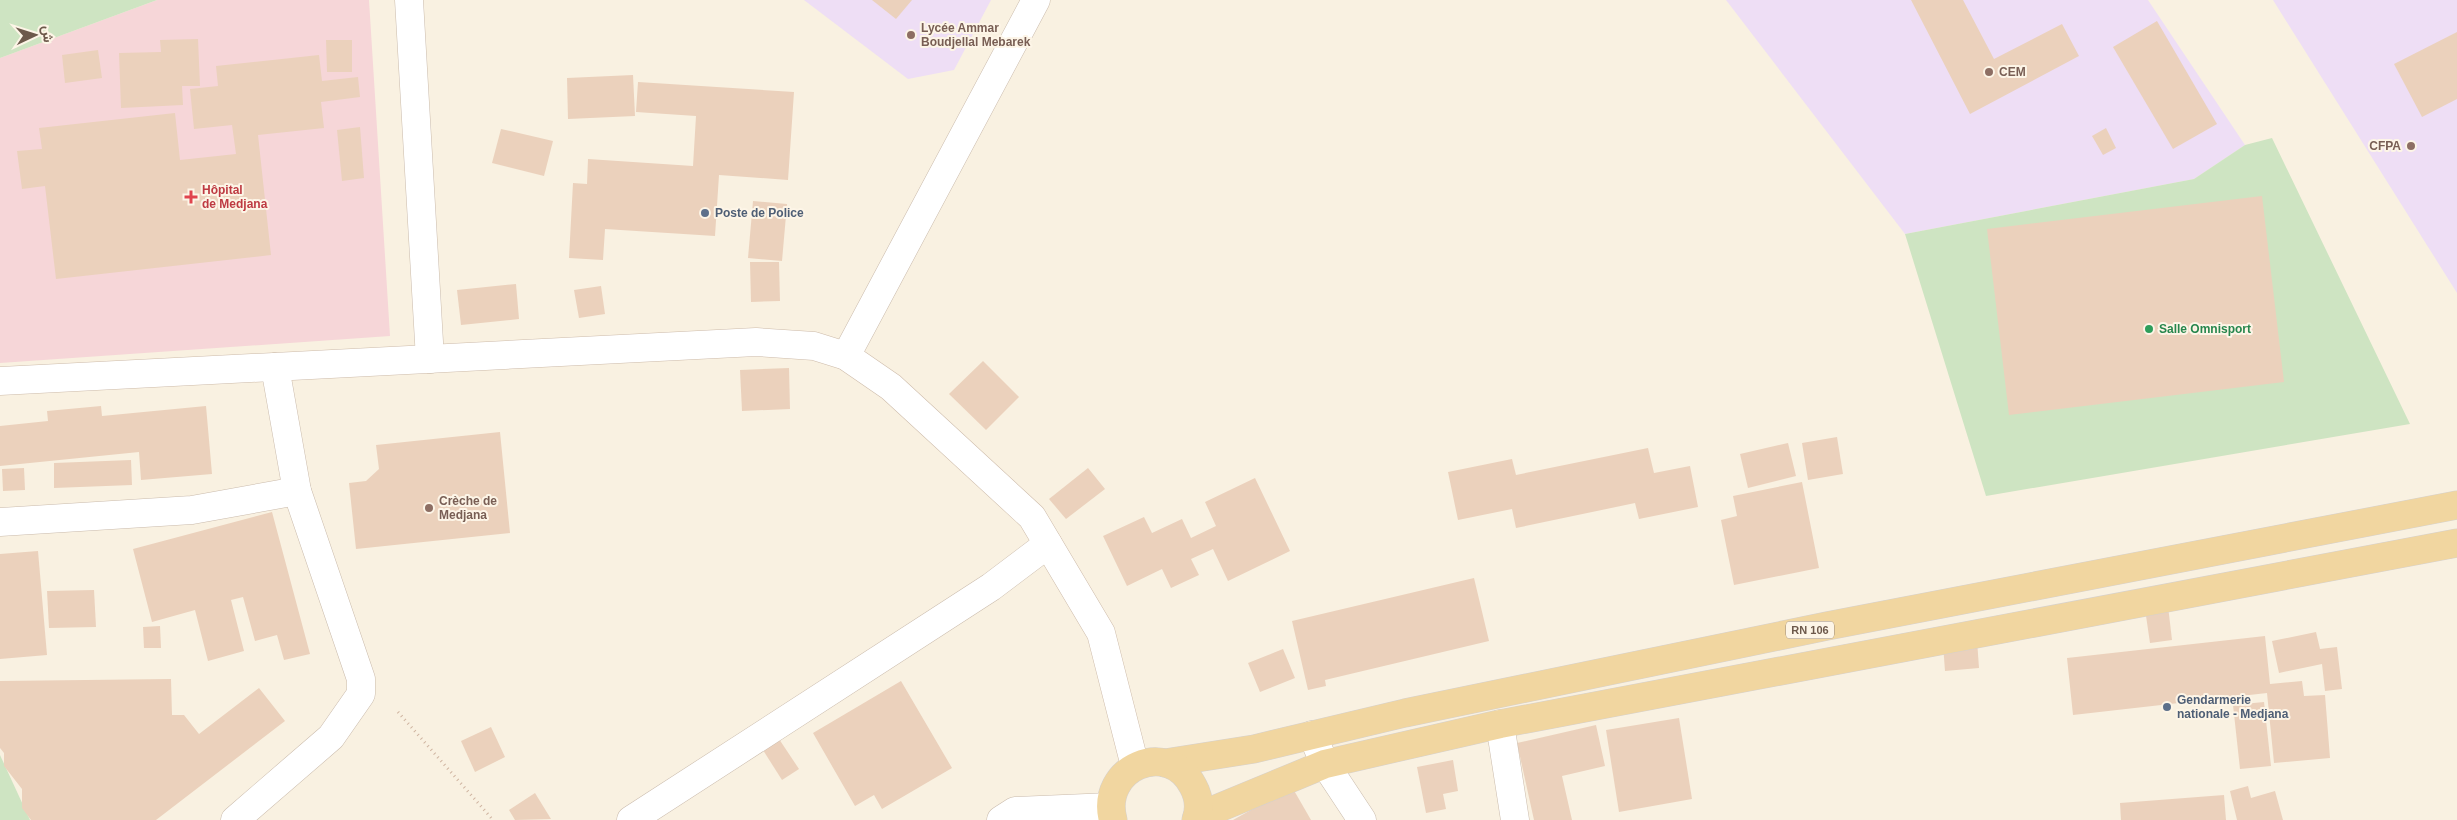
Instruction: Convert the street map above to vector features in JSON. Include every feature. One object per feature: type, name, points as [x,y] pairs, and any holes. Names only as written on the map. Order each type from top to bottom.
[{"type":"main road","name":"RN 106","points":[[1165,763],[1254,749],[1405,713],[1827,626],[2457,505]]},
{"type":"main road","points":[[1112,814],[1113,792],[1120,778],[1135,766],[1150,762],[1165,763],[1178,768],[1190,779],[1199,802],[1197,819],[1326,764],[1500,724],[2457,543]]},
{"type":"street","points":[[410,0],[430,359]]},
{"type":"street","points":[[846,356],[1036,0]]},
{"type":"street","points":[[0,381],[756,342],[814,346],[846,356],[891,387],[1032,517],[1101,633],[1135,766]]},
{"type":"street","points":[[235,820],[331,737],[361,694],[361,679],[297,490],[275,367]]},
{"type":"street","points":[[0,522],[192,510],[297,490]]},
{"type":"street","points":[[631,820],[982,592],[1048,544]]},
{"type":"street","points":[[1500,724],[1515,820]]},
{"type":"street","points":[[1312,735],[1326,764],[1362,820]]},
{"type":"street","points":[[1001,820],[1015,811],[1112,814]]},
{"type":"path","points":[[398,712],[493,820]]},
{"type":"shaded area","name":"Hôpital de Medjana","points":[[157,0],[369,0],[390,336],[0,363],[0,58]]},
{"type":"shaded area","name":"Lycée Ammar Boudjellal Mebarek","points":[[804,0],[991,0],[954,70],[908,79]]},
{"type":"shaded area","name":"CEM","points":[[1726,0],[2148,0],[2245,145],[2194,179],[1905,234]]},
{"type":"shaded area","name":"CFPA","points":[[2273,0],[2457,0],[2457,293]]},
{"type":"green space","points":[[0,0],[157,0],[0,58]]},
{"type":"green space","name":"Salle Omnisport","points":[[2272,138],[2410,424],[1986,496],[1905,234],[2194,179],[2245,145]]},
{"type":"green space","points":[[0,755],[30,820],[0,820]]},
{"type":"building","points":[[872,0],[912,0],[896,19]]},
{"type":"building","points":[[1911,0],[1963,0],[1994,59],[2062,24],[2079,56],[1970,114]]},
{"type":"building","points":[[2157,21],[2217,124],[2173,149],[2113,47]]},
{"type":"building","points":[[2457,32],[2457,99],[2422,117],[2394,64]]},
{"type":"building","points":[[198,39],[200,86],[182,86],[183,105],[121,108],[119,53],[161,52],[160,40]]},
{"type":"building","points":[[326,40],[352,40],[352,72],[327,72]]},
{"type":"building","points":[[98,50],[102,78],[65,83],[62,55]]},
{"type":"building","points":[[319,55],[322,81],[358,77],[360,97],[321,102],[324,128],[258,135],[271,255],[56,279],[45,186],[22,189],[17,151],[42,149],[39,128],[175,113],[180,160],[236,154],[232,125],[194,129],[190,89],[218,86],[216,66]]},
{"type":"building","points":[[633,75],[635,116],[568,119],[567,78]]},
{"type":"building","points":[[638,82],[794,92],[788,180],[719,175],[715,236],[605,229],[603,260],[569,258],[573,183],[587,184],[588,159],[693,166],[696,116],[636,112]]},
{"type":"building","points":[[360,127],[364,178],[342,181],[337,130]]},
{"type":"building","points":[[2106,128],[2116,148],[2103,155],[2092,136]]},
{"type":"building","points":[[501,129],[553,141],[544,176],[492,163]]},
{"type":"building","points":[[2262,196],[2284,382],[2009,415],[1987,229]]},
{"type":"building","points":[[753,201],[787,204],[782,261],[748,258]]},
{"type":"building","points":[[750,262],[779,262],[780,301],[751,302]]},
{"type":"building","points":[[516,284],[519,319],[461,325],[457,290]]},
{"type":"building","points":[[601,286],[605,314],[579,318],[574,290]]},
{"type":"building","points":[[983,361],[1019,397],[986,430],[949,394]]},
{"type":"building","points":[[789,368],[790,409],[742,411],[740,370]]},
{"type":"building","points":[[101,406],[102,416],[206,406],[212,474],[141,480],[139,452],[0,466],[0,426],[48,421],[47,411]]},
{"type":"building","name":"Crèche de Medjana","points":[[500,432],[510,533],[356,549],[349,483],[366,481],[379,469],[376,445]]},
{"type":"building","points":[[1837,437],[1843,474],[1808,480],[1802,443]]},
{"type":"building","points":[[1788,443],[1796,476],[1748,488],[1740,454]]},
{"type":"building","points":[[1648,448],[1654,473],[1690,466],[1698,507],[1639,519],[1635,503],[1516,528],[1512,509],[1458,520],[1448,472],[1512,459],[1516,475]]},
{"type":"building","points":[[131,460],[132,485],[54,488],[54,463]]},
{"type":"building","points":[[24,468],[25,490],[3,491],[2,469]]},
{"type":"building","points":[[1088,468],[1105,489],[1066,519],[1049,499]]},
{"type":"building","points":[[1255,478],[1290,551],[1228,581],[1213,549],[1191,559],[1199,575],[1171,588],[1162,569],[1127,586],[1103,536],[1144,517],[1152,533],[1182,519],[1191,538],[1216,526],[1205,502]]},
{"type":"building","points":[[1802,482],[1819,568],[1734,585],[1721,520],[1737,516],[1733,496]]},
{"type":"building","points":[[272,512],[310,654],[284,660],[277,635],[255,641],[243,597],[231,600],[244,651],[208,661],[195,610],[152,622],[133,549]]},
{"type":"building","points":[[38,551],[47,655],[0,659],[0,554]]},
{"type":"building","points":[[1474,578],[1489,641],[1325,680],[1326,686],[1308,690],[1292,621]]},
{"type":"building","points":[[94,590],[96,627],[49,628],[47,591]]},
{"type":"building","points":[[2168,606],[2172,640],[2150,643],[2145,609]]},
{"type":"building","points":[[160,626],[161,648],[144,648],[143,627]]},
{"type":"building","points":[[2316,632],[2320,649],[2337,647],[2342,689],[2325,691],[2322,664],[2279,673],[2272,641]]},
{"type":"building","points":[[2265,636],[2270,684],[2302,681],[2304,696],[2325,695],[2330,758],[2274,763],[2267,693],[2073,715],[2067,658]]},
{"type":"building","points":[[1977,640],[1979,668],[1945,671],[1943,644]]},
{"type":"building","points":[[1283,649],[1295,678],[1260,692],[1248,663]]},
{"type":"building","points":[[171,679],[172,715],[184,715],[199,734],[259,688],[285,721],[156,820],[31,820],[22,808],[22,789],[4,766],[4,753],[0,748],[0,681]]},
{"type":"building","points":[[901,681],[952,768],[882,809],[874,795],[855,806],[813,733]]},
{"type":"building","points":[[2264,702],[2271,766],[2240,769],[2233,705]]},
{"type":"building","points":[[1679,718],[1692,799],[1619,812],[1606,730]]},
{"type":"building","points":[[1596,725],[1605,766],[1562,776],[1572,820],[1534,820],[1517,743]]},
{"type":"building","points":[[491,727],[505,757],[475,772],[461,741]]},
{"type":"building","points":[[777,736],[799,769],[782,780],[761,747]]},
{"type":"building","points":[[1453,760],[1458,791],[1443,794],[1446,809],[1426,813],[1417,767]]},
{"type":"building","points":[[2248,786],[2251,798],[2275,791],[2283,820],[2237,820],[2230,791]]},
{"type":"building","points":[[1292,787],[1311,820],[1233,820]]},
{"type":"building","points":[[535,793],[551,819],[515,820],[509,810]]},
{"type":"building","points":[[2224,795],[2226,820],[2121,820],[2120,803]]},
{"type":"place","name":"Lycée Ammar Boudjellal Mebarek","points":[[911,35]]},
{"type":"place","name":"CEM","points":[[1989,72]]},
{"type":"place","name":"CFPA","points":[[2411,146]]},
{"type":"place","name":"Hôpital de Medjana","points":[[191,197]]},
{"type":"place","name":"Poste de Police","points":[[705,213]]},
{"type":"place","name":"Salle Omnisport","points":[[2149,329]]},
{"type":"place","name":"Crèche de Medjana","points":[[429,508]]},
{"type":"place","name":"Gendarmerie nationale - Medjana","points":[[2167,707]]}]
